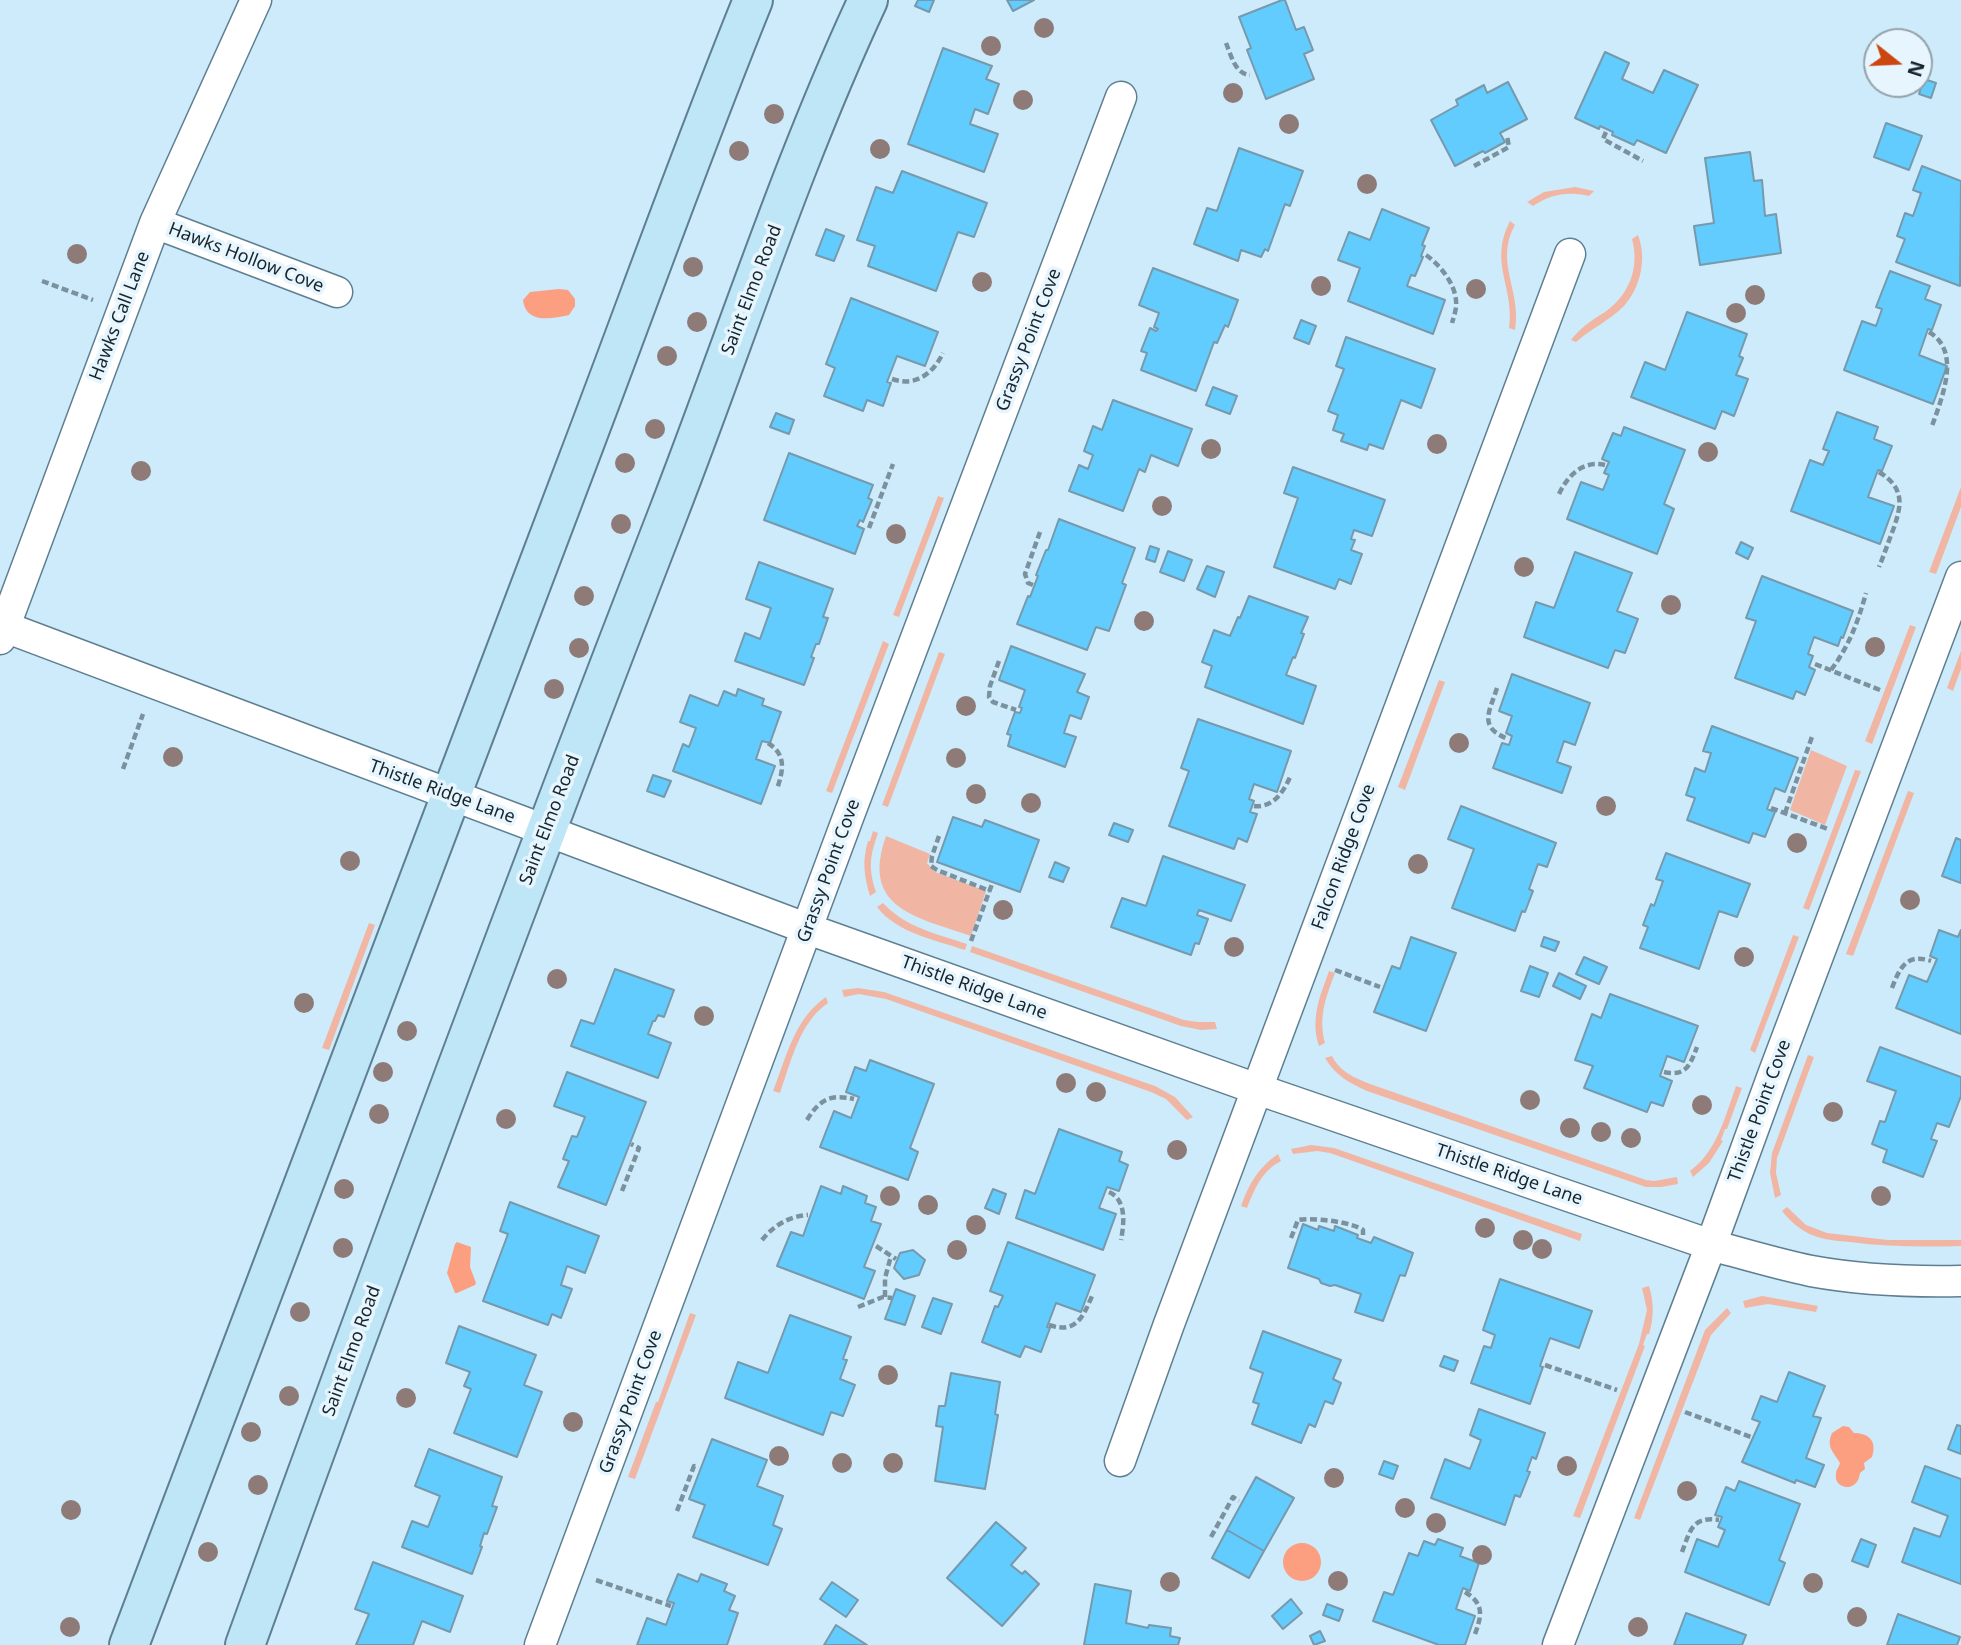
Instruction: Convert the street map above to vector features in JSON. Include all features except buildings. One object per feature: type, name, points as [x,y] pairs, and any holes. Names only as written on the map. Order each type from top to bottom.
[{"type":"main road","points":[[129,1645],[449,795],[618,356],[705,118],[753,0]]},
{"type":"main road","name":"Saint Elmo Road","points":[[245,1645],[545,831],[678,488],[808,139],[868,0]]},
{"type":"street","name":"Hawks Call Lane","points":[[2,633],[155,223],[256,0]]},
{"type":"street","name":"Grassy Point Cove","points":[[540,1645],[849,815],[1121,97]]},
{"type":"street","name":"Hawks Hollow Cove","points":[[155,223],[337,292]]},
{"type":"street","name":"Falcon Ridge Cove","points":[[1120,1461],[1570,254]]},
{"type":"street","name":"Thistle Point Cove","points":[[1558,1645],[1961,577]]},
{"type":"street","name":"Thistle Ridge Lane","points":[[2,633],[808,929],[1257,1089],[1711,1245],[1785,1265],[1840,1276],[1919,1282],[1961,1281]]},
{"type":"path","points":[[1226,43],[1238,69],[1244,75],[1250,75]]},
{"type":"path","points":[[1606,132],[1603,139],[1643,160]]},
{"type":"path","points":[[1474,166],[1509,147],[1507,136]]},
{"type":"path","points":[[1426,255],[1441,268],[1454,292],[1457,302],[1452,323]]},
{"type":"path","points":[[42,281],[100,302]]},
{"type":"path","points":[[1929,332],[1949,349],[1953,367],[1931,426]]},
{"type":"path","points":[[891,379],[910,382],[922,377],[932,371],[943,353]]},
{"type":"path","points":[[869,528],[893,464]]},
{"type":"path","points":[[1559,494],[1564,483],[1580,468],[1592,464],[1605,465]]},
{"type":"path","points":[[1879,472],[1896,488],[1901,504],[1879,567]]},
{"type":"path","points":[[1033,585],[1028,583],[1025,574],[1040,532]]},
{"type":"path","points":[[1831,670],[1849,644],[1866,593]]},
{"type":"path","points":[[999,662],[989,697],[993,702],[1016,710]]},
{"type":"path","points":[[1815,664],[1880,690]]},
{"type":"path","points":[[1497,688],[1490,710],[1489,725],[1492,731],[1508,739]]},
{"type":"path","points":[[123,769],[146,707]]},
{"type":"path","points":[[1784,813],[1813,734]]},
{"type":"path","points":[[768,743],[780,754],[783,763],[777,789]]},
{"type":"path","points":[[1254,806],[1261,807],[1279,797],[1286,788],[1290,775]]},
{"type":"path","points":[[1771,808],[1828,829]]},
{"type":"path","points":[[939,836],[930,862],[933,869],[990,891]]},
{"type":"path","points":[[971,941],[992,884]]},
{"type":"path","points":[[1892,988],[1897,975],[1909,961],[1916,958],[1931,961]]},
{"type":"path","points":[[1330,968],[1380,987]]},
{"type":"path","points":[[1664,1072],[1684,1071],[1697,1047]]},
{"type":"path","points":[[807,1120],[814,1110],[831,1097],[854,1099]]},
{"type":"path","points":[[622,1191],[639,1148],[631,1144]]},
{"type":"path","points":[[1109,1192],[1119,1199],[1122,1208],[1124,1224],[1121,1240]]},
{"type":"path","points":[[762,1240],[769,1231],[790,1219],[808,1215]]},
{"type":"path","points":[[1291,1238],[1298,1220],[1307,1218],[1359,1226],[1363,1230],[1363,1238]]},
{"type":"path","points":[[876,1246],[893,1257],[884,1278],[885,1297]]},
{"type":"path","points":[[1049,1325],[1065,1328],[1076,1323],[1083,1317],[1092,1296]]},
{"type":"path","points":[[858,1307],[885,1297],[892,1298]]},
{"type":"path","points":[[1545,1365],[1617,1390]]},
{"type":"path","points":[[1685,1412],[1751,1437]]},
{"type":"path","points":[[677,1511],[694,1466],[698,1468]]},
{"type":"path","points":[[1211,1537],[1233,1497],[1240,1501]]},
{"type":"path","points":[[1682,1552],[1690,1530],[1696,1523],[1702,1520],[1719,1520]]},
{"type":"path","points":[[590,1578],[671,1606]]},
{"type":"path","points":[[1465,1592],[1479,1605],[1480,1620],[1474,1637]]},
{"type":"shaded area","points":[[1575,187],[1594,191],[1589,196],[1553,196],[1533,206],[1527,202],[1544,192]]},
{"type":"shaded area","points":[[1510,221],[1515,225],[1507,252],[1515,302],[1515,330],[1509,328],[1509,300],[1501,250]]},
{"type":"shaded area","points":[[1638,235],[1642,253],[1641,272],[1630,298],[1619,311],[1576,342],[1571,340],[1586,324],[1613,305],[1626,289],[1635,260],[1632,239]]},
{"type":"shaded area","points":[[568,290],[575,299],[575,306],[569,315],[540,318],[525,308],[523,300],[530,292]]},
{"type":"shaded area","points":[[1961,487],[1961,507],[1936,574],[1929,572]]},
{"type":"shaded area","points":[[938,496],[944,498],[899,617],[893,615]]},
{"type":"shaded area","points":[[1910,625],[1916,627],[1872,744],[1865,741]]},
{"type":"shaded area","points":[[883,641],[889,644],[832,793],[826,791]]},
{"type":"shaded area","points":[[1961,651],[1961,669],[1953,691],[1947,688]]},
{"type":"shaded area","points":[[939,652],[945,654],[888,807],[882,805]]},
{"type":"shaded area","points":[[1439,680],[1445,682],[1405,790],[1398,787]]},
{"type":"shaded area","points":[[1811,750],[1847,766],[1825,825],[1790,810]]},
{"type":"shaded area","points":[[1855,770],[1861,771],[1809,910],[1803,908]]},
{"type":"shaded area","points":[[1908,791],[1914,793],[1853,956],[1846,954]]},
{"type":"shaded area","points":[[873,831],[878,833],[871,862],[876,892],[870,896],[864,862]]},
{"type":"shaded area","points":[[886,836],[930,854],[927,863],[935,872],[986,891],[971,936],[914,915],[898,906],[887,895],[881,880],[880,860]]},
{"type":"shaded area","points":[[883,903],[911,924],[967,944],[965,950],[917,934],[895,923],[877,907]]},
{"type":"shaded area","points":[[369,923],[375,925],[329,1050],[322,1048]]},
{"type":"shaded area","points":[[1793,935],[1799,937],[1755,1053],[1750,1050]]},
{"type":"shaded area","points":[[972,946],[1184,1020],[1215,1022],[1217,1029],[1201,1030],[1181,1026],[970,952]]},
{"type":"shaded area","points":[[1329,971],[1335,973],[1323,1016],[1325,1043],[1319,1046],[1316,1017]]},
{"type":"shaded area","points":[[858,988],[884,992],[1155,1086],[1175,1097],[1193,1117],[1187,1120],[1166,1099],[1151,1092],[886,999],[859,994],[844,997],[842,990]]},
{"type":"shaded area","points":[[826,997],[828,1003],[810,1021],[797,1044],[780,1093],[773,1091],[799,1027],[815,1006]]},
{"type":"shaded area","points":[[1808,1055],[1814,1057],[1777,1158],[1776,1173],[1781,1195],[1775,1198],[1770,1173],[1772,1153]]},
{"type":"shaded area","points":[[1332,1056],[1335,1062],[1353,1077],[1370,1084],[1646,1180],[1677,1177],[1678,1184],[1646,1187],[1367,1091],[1348,1082],[1333,1069],[1325,1058]]},
{"type":"shaded area","points":[[1736,1086],[1742,1088],[1721,1140],[1723,1141],[1709,1163],[1693,1177],[1690,1171],[1714,1143]]},
{"type":"shaded area","points":[[1311,1145],[1334,1148],[1582,1234],[1580,1241],[1330,1153],[1317,1151],[1293,1154],[1291,1149]]},
{"type":"shaded area","points":[[1278,1154],[1281,1161],[1264,1175],[1247,1208],[1241,1206],[1255,1177]]},
{"type":"shaded area","points":[[1787,1207],[1806,1225],[1827,1233],[1888,1240],[1961,1240],[1961,1246],[1892,1246],[1826,1239],[1803,1231],[1782,1211]]},
{"type":"shaded area","points":[[457,1242],[471,1247],[470,1267],[476,1283],[455,1293],[447,1273]]},
{"type":"shaded area","points":[[1649,1286],[1653,1310],[1649,1334],[1580,1518],[1573,1516],[1639,1344],[1647,1310],[1642,1288]]},
{"type":"shaded area","points":[[1762,1296],[1818,1306],[1816,1312],[1768,1304],[1745,1308],[1743,1301]]},
{"type":"shaded area","points":[[1727,1308],[1731,1313],[1711,1335],[1640,1520],[1634,1518],[1705,1330]]},
{"type":"shaded area","points":[[690,1313],[696,1315],[635,1479],[628,1477],[658,1402]]},
{"type":"shaded area","points":[[1843,1426],[1871,1439],[1874,1447],[1872,1457],[1864,1463],[1865,1469],[1850,1487],[1841,1486],[1836,1479],[1840,1463],[1830,1445],[1832,1433]]},
{"type":"shaded area","points":[[1302,1543],[1316,1548],[1321,1562],[1316,1576],[1302,1581],[1288,1576],[1283,1562],[1288,1548]]}]
